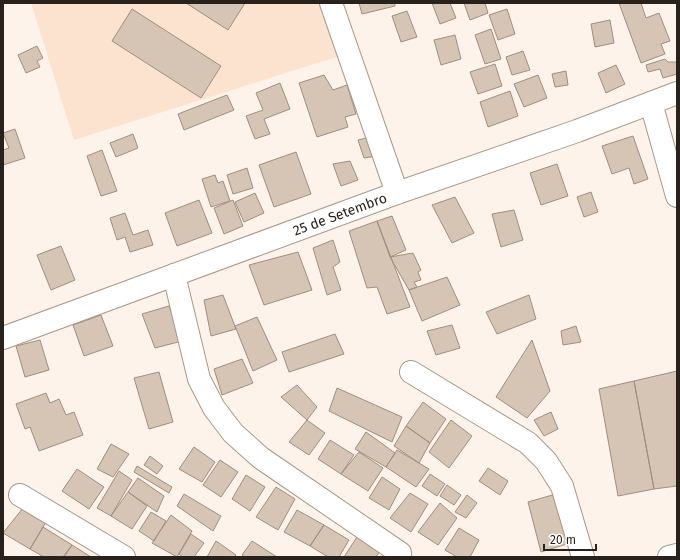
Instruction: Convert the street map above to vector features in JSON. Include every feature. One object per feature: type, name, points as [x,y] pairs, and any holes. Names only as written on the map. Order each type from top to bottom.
[{"type":"street","points":[[331,3],[397,193]]},
{"type":"street","name":"25 de Setembro","points":[[3,338],[397,193],[677,93]]},
{"type":"street","points":[[651,103],[677,196]]},
{"type":"street","points":[[174,275],[199,379],[214,408],[234,433],[262,458],[403,556]]},
{"type":"street","points":[[411,372],[528,443],[546,461],[562,486],[583,557]]},
{"type":"street","points":[[20,495],[124,557]]},
{"type":"street","points":[[669,557],[677,555]]},
{"type":"shaded area","points":[[31,3],[323,3],[343,55],[74,140]]},
{"type":"building","points":[[186,3],[245,3],[228,30]]},
{"type":"building","points":[[359,3],[395,3],[395,6],[362,14]]},
{"type":"building","points":[[432,3],[450,3],[456,18],[440,24]]},
{"type":"building","points":[[464,3],[485,3],[488,13],[470,20]]},
{"type":"building","points":[[619,3],[641,3],[646,18],[659,13],[670,41],[661,44],[665,54],[641,63]]},
{"type":"building","points":[[132,9],[221,66],[201,98],[112,41]]},
{"type":"building","points":[[507,9],[515,34],[498,40],[489,15]]},
{"type":"building","points":[[407,11],[417,37],[401,42],[392,16]]},
{"type":"building","points":[[610,20],[614,43],[595,47],[591,24]]},
{"type":"building","points":[[491,29],[501,59],[485,64],[475,35]]},
{"type":"building","points":[[455,35],[461,59],[441,65],[434,40]]},
{"type":"building","points":[[37,46],[43,58],[37,61],[40,67],[26,73],[18,55]]},
{"type":"building","points":[[523,51],[530,70],[512,75],[506,57]]},
{"type":"building","points":[[665,59],[668,62],[677,62],[677,74],[663,78],[660,69],[648,72],[646,65]]},
{"type":"building","points":[[495,64],[502,86],[478,94],[470,72]]},
{"type":"building","points":[[616,65],[625,84],[606,93],[598,73]]},
{"type":"building","points":[[566,71],[568,85],[555,87],[552,74]]},
{"type":"building","points":[[324,75],[333,90],[347,85],[356,114],[345,117],[348,127],[317,137],[299,83]]},
{"type":"building","points":[[538,75],[547,98],[524,107],[514,84]]},
{"type":"building","points":[[280,83],[290,109],[264,119],[270,134],[255,139],[246,116],[263,110],[256,93]]},
{"type":"building","points":[[510,91],[518,116],[488,127],[480,102]]},
{"type":"building","points":[[227,95],[234,110],[184,130],[178,114]]},
{"type":"building","points":[[15,129],[25,158],[3,165],[3,150],[9,148],[3,133]]},
{"type":"building","points":[[133,134],[138,148],[116,157],[110,143]]},
{"type":"building","points":[[633,136],[648,179],[634,184],[629,168],[612,174],[602,146]]},
{"type":"building","points":[[370,137],[377,156],[364,158],[358,140]]},
{"type":"building","points":[[102,150],[117,191],[101,196],[87,156]]},
{"type":"building","points":[[296,152],[311,194],[274,207],[259,165]]},
{"type":"building","points":[[350,161],[358,180],[341,186],[333,164]]},
{"type":"building","points":[[557,164],[568,196],[541,205],[530,173]]},
{"type":"building","points":[[247,168],[253,188],[233,194],[227,175]]},
{"type":"building","points":[[215,175],[218,183],[223,181],[230,201],[211,207],[202,179]]},
{"type":"building","points":[[591,192],[598,212],[584,217],[577,197]]},
{"type":"building","points":[[255,193],[264,213],[244,222],[235,202]]},
{"type":"building","points":[[455,197],[474,233],[452,243],[432,205]]},
{"type":"building","points":[[199,200],[212,233],[177,246],[165,213]]},
{"type":"building","points":[[233,200],[243,226],[224,234],[214,208]]},
{"type":"building","points":[[514,210],[523,240],[501,247],[492,214]]},
{"type":"building","points":[[125,213],[133,235],[148,230],[153,245],[130,252],[125,237],[117,240],[110,218]]},
{"type":"building","points":[[392,216],[406,250],[390,257],[377,221]]},
{"type":"building","points":[[377,221],[410,307],[387,314],[377,287],[367,288],[349,231]]},
{"type":"building","points":[[333,240],[340,262],[333,267],[341,290],[327,295],[313,248]]},
{"type":"building","points":[[61,246],[75,280],[51,290],[37,255]]},
{"type":"building","points":[[298,252],[312,290],[264,305],[249,265]]},
{"type":"building","points":[[413,253],[421,270],[418,272],[421,280],[414,282],[417,287],[409,290],[390,257]]},
{"type":"building","points":[[447,277],[460,305],[422,321],[409,290]]},
{"type":"building","points":[[223,295],[236,329],[211,336],[204,300]]},
{"type":"building","points":[[529,295],[536,319],[497,334],[486,312]]},
{"type":"building","points":[[169,306],[182,341],[155,348],[142,314]]},
{"type":"building","points":[[101,315],[113,346],[84,356],[73,325]]},
{"type":"building","points":[[257,317],[277,360],[253,371],[235,326]]},
{"type":"building","points":[[452,325],[460,348],[436,355],[427,331]]},
{"type":"building","points":[[576,326],[581,342],[563,345],[561,331]]},
{"type":"building","points":[[335,334],[344,354],[289,372],[282,352]]},
{"type":"building","points":[[40,340],[49,370],[25,377],[16,346]]},
{"type":"building","points":[[532,340],[550,391],[527,418],[496,397]]},
{"type":"building","points":[[242,359],[253,383],[222,395],[214,369]]},
{"type":"building","points":[[677,371],[677,486],[654,489],[634,381]]},
{"type":"building","points":[[159,372],[173,422],[149,429],[134,378]]},
{"type":"building","points":[[634,381],[654,489],[618,496],[599,389]]},
{"type":"building","points":[[297,385],[317,407],[307,420],[281,397]]},
{"type":"building","points":[[337,388],[402,417],[392,442],[329,411]]},
{"type":"building","points":[[46,393],[50,403],[59,399],[66,415],[74,412],[83,435],[39,451],[30,427],[25,429],[16,404]]},
{"type":"building","points":[[423,402],[446,419],[430,443],[406,426]]},
{"type":"building","points":[[551,412],[558,429],[544,436],[534,420]]},
{"type":"building","points":[[307,420],[325,433],[309,455],[289,442]]},
{"type":"building","points":[[451,420],[472,436],[449,468],[429,452]]},
{"type":"building","points":[[406,426],[430,443],[419,463],[394,446]]},
{"type":"building","points":[[366,432],[395,453],[386,467],[355,449]]},
{"type":"building","points":[[330,440],[354,455],[341,474],[318,459]]},
{"type":"building","points":[[111,444],[129,454],[113,477],[97,469]]},
{"type":"building","points":[[194,447],[215,462],[202,482],[179,469]]},
{"type":"building","points":[[397,450],[429,469],[416,487],[386,467]]},
{"type":"building","points":[[359,452],[383,468],[368,491],[341,474]]},
{"type":"building","points":[[150,456],[163,466],[157,474],[144,465]]},
{"type":"building","points":[[220,460],[238,472],[221,497],[203,485]]},
{"type":"building","points":[[137,466],[172,487],[169,493],[134,472]]},
{"type":"building","points":[[488,468],[508,481],[500,495],[479,481]]},
{"type":"building","points":[[77,469],[104,487],[89,509],[62,491]]},
{"type":"building","points":[[119,471],[132,480],[111,516],[97,508]]},
{"type":"building","points":[[430,474],[445,484],[437,496],[422,486]]},
{"type":"building","points":[[246,475],[265,487],[250,511],[232,499]]},
{"type":"building","points":[[382,477],[400,489],[389,510],[369,498]]},
{"type":"building","points":[[138,478],[164,496],[157,512],[128,492]]},
{"type":"building","points":[[447,485],[461,495],[454,505],[440,496]]},
{"type":"building","points":[[276,487],[295,499],[278,530],[256,517]]},
{"type":"building","points":[[128,492],[147,506],[132,529],[111,516]]},
{"type":"building","points":[[410,493],[428,504],[411,532],[390,518]]},
{"type":"building","points":[[184,494],[221,516],[213,531],[177,506]]},
{"type":"building","points":[[556,494],[570,543],[541,552],[528,502]]},
{"type":"building","points":[[467,495],[477,503],[466,518],[455,512]]},
{"type":"building","points":[[27,503],[49,517],[30,549],[3,533]]},
{"type":"building","points":[[440,503],[457,518],[438,545],[418,532]]},
{"type":"building","points":[[297,510],[324,525],[310,546],[284,532]]},
{"type":"building","points":[[151,512],[166,521],[154,541],[139,531]]},
{"type":"building","points":[[171,515],[192,531],[177,557],[152,543]]},
{"type":"building","points":[[324,525],[349,540],[339,557],[328,557],[310,546]]},
{"type":"building","points":[[43,527],[72,545],[63,557],[44,557],[30,549]]},
{"type":"building","points":[[459,528],[479,540],[470,557],[457,557],[445,550]]},
{"type":"building","points":[[191,534],[204,543],[194,557],[183,557],[179,554]]},
{"type":"building","points":[[357,537],[380,551],[376,557],[344,557]]},
{"type":"building","points":[[216,541],[236,555],[234,557],[207,557]]},
{"type":"building","points":[[252,541],[277,557],[245,557],[242,555]]},
{"type":"building","points":[[72,545],[91,557],[64,557]]}]
